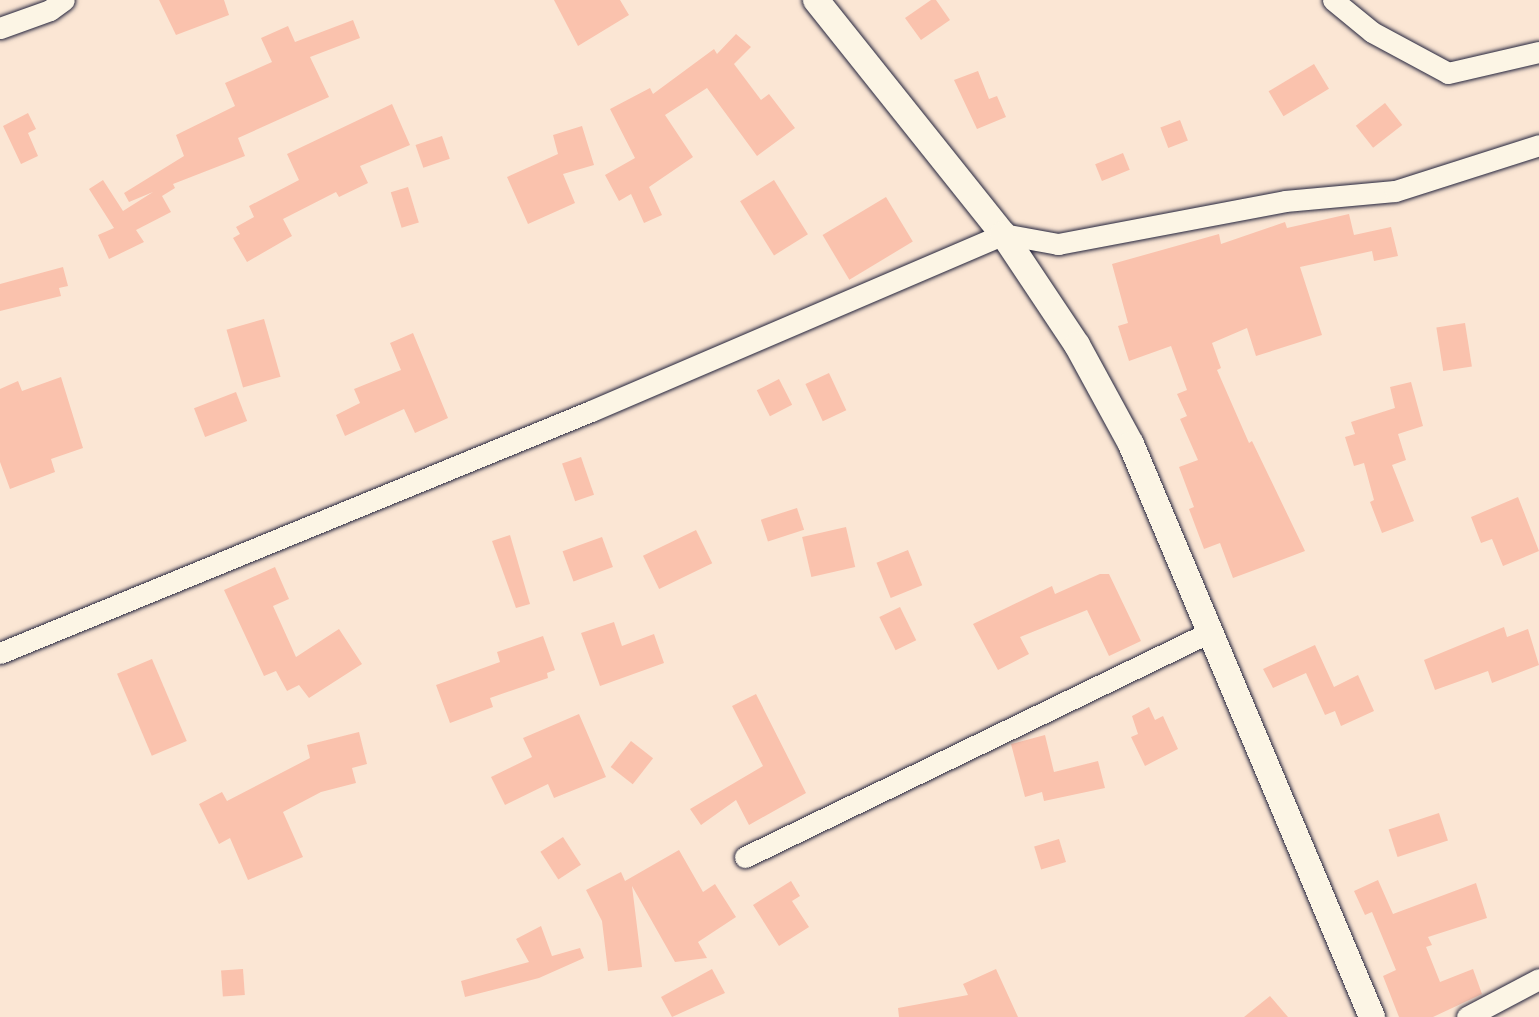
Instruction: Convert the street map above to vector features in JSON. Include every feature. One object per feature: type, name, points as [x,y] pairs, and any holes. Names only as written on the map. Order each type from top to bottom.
[{"type":"street","points":[[0,28],[50,10],[64,0]]},
{"type":"street","points":[[816,0],[1003,234],[1077,345],[1131,444],[1372,1017]]},
{"type":"street","points":[[1333,0],[1372,32],[1448,73],[1539,52]]},
{"type":"street","points":[[0,653],[591,411],[1003,234],[1058,244],[1285,201],[1395,191],[1539,145]]},
{"type":"street","points":[[746,857],[1210,632]]},
{"type":"street","points":[[1467,1017],[1539,979]]},
{"type":"building","points":[[159,0],[224,0],[229,15],[176,35]]},
{"type":"building","points":[[554,0],[620,0],[629,15],[578,46]]},
{"type":"building","points":[[931,0],[936,0],[950,20],[921,40],[905,18]]},
{"type":"building","points":[[353,20],[360,38],[310,57],[329,97],[238,138],[245,156],[173,184],[175,188],[162,196],[171,212],[136,230],[144,242],[109,259],[98,235],[114,228],[89,189],[103,180],[123,211],[153,192],[129,202],[124,193],[184,156],[176,135],[235,106],[225,83],[272,62],[261,38],[288,26],[295,42]]},
{"type":"building","points":[[736,34],[751,47],[734,64],[761,100],[769,94],[795,128],[757,156],[707,88],[665,115],[693,157],[649,187],[662,215],[644,223],[631,194],[619,201],[605,175],[635,158],[610,109],[650,88],[653,94],[714,49],[717,54]]},
{"type":"building","points":[[1314,64],[1329,89],[1284,116],[1269,91]]},
{"type":"building","points":[[978,71],[989,99],[997,96],[1006,117],[977,129],[954,80]]},
{"type":"building","points":[[1385,103],[1402,125],[1373,148],[1356,126]]},
{"type":"building","points":[[392,104],[410,145],[360,166],[368,183],[339,197],[336,192],[283,219],[292,236],[247,262],[233,238],[240,234],[236,227],[254,217],[249,206],[299,180],[287,154]]},
{"type":"building","points":[[28,113],[36,129],[28,133],[38,156],[21,164],[3,126]]},
{"type":"building","points":[[1180,120],[1188,141],[1168,148],[1160,128]]},
{"type":"building","points":[[582,126],[594,165],[563,174],[575,203],[528,224],[507,177],[558,154],[553,135]]},
{"type":"building","points":[[442,136],[450,159],[423,168],[416,145]]},
{"type":"building","points":[[1123,153],[1130,170],[1102,181],[1095,164]]},
{"type":"building","points":[[774,180],[808,234],[774,255],[740,201]]},
{"type":"building","points":[[408,187],[419,222],[402,228],[391,192]]},
{"type":"building","points":[[886,197],[913,242],[849,280],[823,235]]},
{"type":"building","points":[[1349,214],[1354,235],[1391,227],[1398,256],[1374,261],[1372,251],[1300,267],[1322,335],[1256,356],[1247,328],[1212,343],[1221,368],[1217,370],[1249,443],[1252,441],[1305,551],[1233,578],[1220,543],[1204,549],[1189,509],[1194,507],[1179,467],[1198,460],[1180,419],[1187,416],[1177,394],[1187,390],[1171,346],[1129,361],[1118,326],[1128,323],[1112,264],[1219,234],[1221,244],[1285,222],[1287,228]]},
{"type":"building","points":[[63,267],[68,286],[59,288],[61,296],[0,311],[0,284]]},
{"type":"building","points":[[264,319],[281,377],[243,387],[227,330]]},
{"type":"building","points":[[1465,323],[1472,366],[1443,371],[1436,328]]},
{"type":"building","points":[[413,333],[448,418],[415,433],[404,409],[345,436],[336,415],[360,403],[354,389],[401,370],[390,343]]},
{"type":"building","points":[[829,373],[846,410],[823,421],[805,384]]},
{"type":"building","points":[[61,377],[83,448],[51,459],[55,472],[10,489],[0,462],[0,389],[18,381],[22,391]]},
{"type":"building","points":[[779,379],[792,405],[770,416],[757,390]]},
{"type":"building","points":[[1411,382],[1423,426],[1398,434],[1406,460],[1392,465],[1414,521],[1382,533],[1370,502],[1374,500],[1364,463],[1354,466],[1345,437],[1355,434],[1351,422],[1395,408],[1390,387]]},
{"type":"building","points":[[236,392],[247,421],[205,437],[194,408]]},
{"type":"building","points":[[581,457],[594,495],[575,501],[562,464]]},
{"type":"building","points":[[1518,497],[1539,551],[1503,566],[1492,539],[1481,543],[1471,517]]},
{"type":"building","points":[[797,508],[804,530],[768,542],[761,520]]},
{"type":"building","points":[[846,527],[855,567],[811,577],[802,537]]},
{"type":"building","points":[[696,530],[712,563],[659,589],[643,556]]},
{"type":"building","points":[[510,535],[530,604],[516,608],[492,541]]},
{"type":"building","points":[[602,537],[613,567],[573,581],[563,551]]},
{"type":"building","points":[[908,550],[922,585],[891,598],[876,563]]},
{"type":"building","points":[[275,567],[289,599],[273,606],[296,657],[339,629],[362,664],[309,698],[299,685],[287,691],[276,671],[264,676],[224,590]]},
{"type":"building","points":[[1100,574],[1109,574],[1141,641],[1109,656],[1087,610],[1020,637],[1029,654],[998,670],[973,624],[1052,586],[1055,594]]},
{"type":"building","points":[[900,607],[916,640],[896,650],[879,617]]},
{"type":"building","points":[[614,622],[622,646],[654,634],[664,663],[600,686],[581,633]]},
{"type":"building","points":[[1504,627],[1507,637],[1528,629],[1539,665],[1492,683],[1488,671],[1435,690],[1424,660]]},
{"type":"building","points":[[543,636],[555,670],[547,673],[548,678],[490,698],[493,707],[450,723],[436,685],[500,662],[497,652]]},
{"type":"building","points":[[1315,645],[1334,687],[1358,675],[1374,711],[1341,726],[1335,711],[1325,715],[1306,673],[1273,688],[1263,669]]},
{"type":"building","points":[[152,659],[187,741],[152,756],[117,674]]},
{"type":"building","points":[[756,694],[806,793],[749,825],[736,800],[701,825],[690,809],[763,766],[732,706]]},
{"type":"building","points":[[1149,707],[1155,720],[1163,716],[1178,749],[1145,766],[1131,737],[1138,734],[1132,716]]},
{"type":"building","points":[[579,714],[606,777],[554,798],[548,784],[505,805],[491,777],[532,757],[523,738]]},
{"type":"building","points":[[359,732],[367,764],[352,768],[356,783],[321,792],[283,812],[303,857],[248,880],[230,838],[219,844],[199,804],[222,792],[227,801],[310,758],[307,745]]},
{"type":"building","points":[[1045,735],[1054,772],[1098,761],[1105,788],[1044,801],[1042,792],[1025,797],[1011,744]]},
{"type":"building","points":[[631,741],[653,758],[633,784],[611,767]]},
{"type":"building","points":[[1439,813],[1448,841],[1398,857],[1389,829]]},
{"type":"building","points":[[563,837],[581,865],[558,879],[540,852]]},
{"type":"building","points":[[1059,839],[1066,862],[1041,870],[1034,847]]},
{"type":"building","points":[[679,850],[703,892],[715,884],[736,917],[698,942],[707,958],[675,962],[632,886],[642,967],[608,971],[602,921],[586,890],[621,872],[625,881]]},
{"type":"building","points":[[1378,880],[1393,914],[1476,883],[1487,918],[1428,937],[1432,945],[1426,947],[1440,982],[1473,969],[1482,994],[1433,1017],[1399,1017],[1383,976],[1396,970],[1372,912],[1365,915],[1354,891]]},
{"type":"building","points":[[791,881],[800,896],[792,901],[809,927],[779,946],[753,905]]},
{"type":"building","points":[[541,926],[552,956],[580,948],[584,958],[539,978],[465,997],[461,981],[529,962],[516,939]]},
{"type":"building","points":[[243,969],[245,995],[223,996],[221,971]]},
{"type":"building","points":[[712,969],[725,993],[672,1017],[661,997]]},
{"type":"building","points":[[996,969],[1018,1017],[899,1017],[898,1008],[968,995],[963,984]]},
{"type":"building","points":[[1270,996],[1288,1017],[1244,1017]]}]
